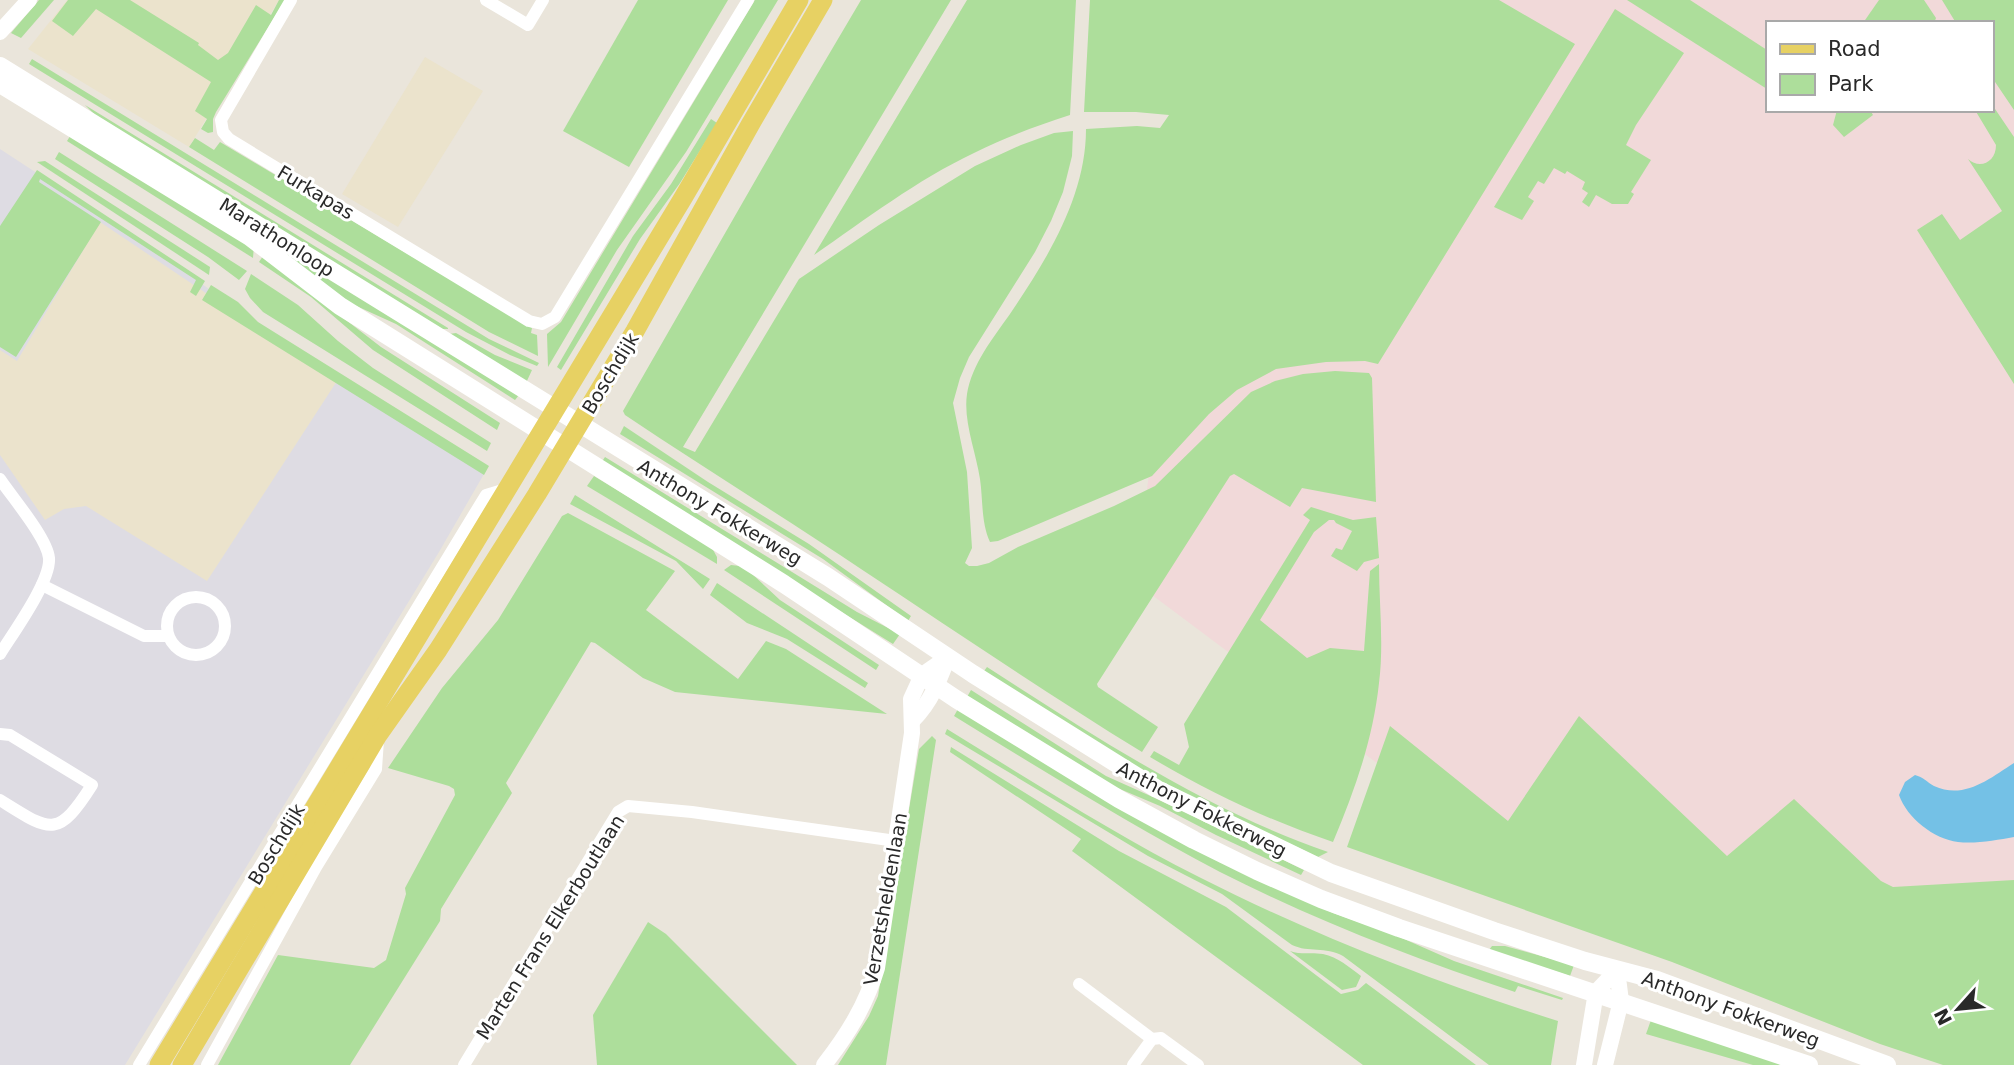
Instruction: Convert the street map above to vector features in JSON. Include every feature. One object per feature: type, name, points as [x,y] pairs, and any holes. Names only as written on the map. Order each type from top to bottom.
[{"type":"main road","name":"Boschdijk","points":[[159,1065],[799,0]]},
{"type":"main road","name":"Boschdijk","points":[[182,1065],[378,734],[438,650],[537,494],[635,331],[823,0]]},
{"type":"main road","name":"Marathonloop","points":[[0,66],[578,425]]},
{"type":"main road","name":"Marathonloop","points":[[0,84],[250,237],[340,306],[564,448]]},
{"type":"main road","name":"Anthony Fokkerweg","points":[[578,425],[828,577],[1136,778],[1297,858],[1331,873],[1494,931],[1657,980],[1887,1065]]},
{"type":"main road","name":"Anthony Fokkerweg","points":[[564,448],[773,577],[937,686],[1119,799],[1257,871],[1390,925],[1809,1065]]},
{"type":"street","points":[[0,32],[29,0]]},
{"type":"street","name":"Furkapas","points":[[291,0],[221,120],[223,132],[239,145],[529,321],[542,324],[555,317],[748,0]]},
{"type":"street","points":[[486,0],[528,25],[543,0]]},
{"type":"street","points":[[0,479],[43,541],[49,556],[48,572],[42,585],[0,654]]},
{"type":"street","name":"Boschdijk","points":[[139,1065],[486,495],[506,489]]},
{"type":"street","points":[[42,585],[144,636],[168,636]]},
{"type":"street","points":[[197,596],[208,599],[222,613],[225,632],[219,645],[211,652],[198,656],[185,654],[173,645],[168,636],[167,619],[173,607],[186,598],[197,596]]},
{"type":"street","points":[[922,675],[948,657]]},
{"type":"street","name":"Verzetsheldenlaan","points":[[913,720],[925,707],[937,686],[948,657]]},
{"type":"street","name":"Verzetsheldenlaan","points":[[824,1065],[848,1034],[868,998],[877,968],[913,720],[911,699],[922,675]]},
{"type":"street","points":[[0,734],[10,735],[92,785],[76,811],[57,825],[40,825],[0,800]]},
{"type":"street","points":[[207,1065],[304,887],[376,769],[378,734]]},
{"type":"street","name":"Marten Frans Elkerboutlaan","points":[[464,1065],[618,812],[628,806],[692,812],[896,841]]},
{"type":"street","points":[[1584,1065],[1596,992],[1617,970]]},
{"type":"street","points":[[1605,1065],[1622,1001],[1617,970]]},
{"type":"street","points":[[1079,984],[1152,1039],[1161,1038],[1198,1065]]},
{"type":"street","points":[[1133,1065],[1152,1039]]},
{"type":"shaded area","points":[[67,0],[279,0],[189,147],[28,49]]},
{"type":"shaded area","points":[[1205,0],[2014,0],[2014,947],[1524,873],[1136,583]]},
{"type":"shaded area","points":[[425,57],[483,91],[398,227],[342,194]]},
{"type":"shaded area","points":[[0,149],[159,253],[245,315],[488,467],[439,552],[125,1065],[0,1065]]},
{"type":"shaded area","points":[[100,222],[337,381],[207,581],[86,506],[64,509],[45,520],[0,455],[0,350],[17,361]]},
{"type":"green space","points":[[39,0],[54,0],[21,38],[11,33]]},
{"type":"green space","points":[[68,0],[130,0],[199,43],[198,45],[218,60],[228,53],[256,5],[271,15],[279,0],[285,0],[216,112],[213,132],[208,133],[201,129],[207,119],[195,111],[211,82],[96,9],[73,36],[52,21]]},
{"type":"green space","points":[[638,0],[728,0],[629,167],[563,131]]},
{"type":"green space","points":[[755,0],[778,0],[686,152],[617,250],[548,367],[547,334],[561,322]]},
{"type":"green space","points":[[861,0],[951,0],[683,447],[695,452],[799,279],[879,225],[975,166],[1054,133],[1073,131],[1072,156],[1063,192],[1051,221],[1035,252],[969,357],[953,403],[967,472],[972,548],[965,563],[977,566],[989,563],[1018,547],[1155,486],[1251,392],[1275,381],[1303,374],[1335,371],[1369,373],[1372,378],[1376,502],[1302,488],[1290,507],[1234,474],[1230,476],[1097,684],[1158,727],[1142,752],[655,435],[623,411]]},
{"type":"green space","points":[[967,0],[1076,0],[1070,115],[986,147],[932,175],[814,255]]},
{"type":"green space","points":[[1090,0],[1499,0],[1575,44],[1378,364],[1365,361],[1326,362],[1276,369],[1237,390],[1209,414],[1152,476],[990,542],[985,527],[980,479],[967,415],[967,394],[973,372],[1062,226],[1079,179],[1086,129],[1137,126],[1160,128],[1169,115],[1084,112]]},
{"type":"green space","points":[[1627,0],[1690,0],[1766,49],[1766,88]]},
{"type":"green space","points":[[1879,0],[1924,0],[1936,18],[1935,21],[1864,21]]},
{"type":"green space","points":[[1942,0],[2014,0],[2014,110],[1993,79],[1993,21],[1955,21]]},
{"type":"green space","points":[[1615,9],[1684,53],[1636,125],[1626,145],[1651,160],[1631,192],[1634,194],[1628,204],[1612,204],[1596,195],[1589,207],[1582,202],[1588,193],[1582,189],[1585,182],[1567,171],[1565,174],[1554,168],[1544,184],[1538,181],[1528,197],[1534,201],[1522,220],[1494,207]]},
{"type":"green space","points":[[32,59],[489,339],[539,363],[537,366],[510,355],[466,332],[29,64]]},
{"type":"green space","points":[[85,105],[448,329],[438,329],[104,124]]},
{"type":"green space","points":[[1993,106],[2014,137],[2014,384],[1917,230],[1942,214],[1960,240],[2002,211],[1968,159],[1977,164],[1990,160],[1996,145],[1976,112],[1993,112]]},
{"type":"green space","points":[[1836,112],[1871,112],[1873,115],[1844,137],[1833,125]]},
{"type":"green space","points":[[711,119],[717,123],[680,183],[640,239],[561,370],[557,367],[633,236],[671,184]]},
{"type":"green space","points":[[72,133],[254,245],[253,258],[67,141]]},
{"type":"green space","points":[[195,138],[214,150],[220,142],[532,328],[531,333],[537,335],[538,356],[489,332],[189,147]]},
{"type":"green space","points":[[59,152],[247,271],[239,280],[208,257],[55,159]]},
{"type":"green space","points":[[45,161],[210,267],[209,275],[37,162]]},
{"type":"green space","points":[[37,170],[205,281],[196,296],[190,292],[196,280],[40,179],[39,182],[101,222],[16,357],[0,347],[0,226]]},
{"type":"green space","points":[[250,230],[519,395],[515,400],[396,324],[352,304]]},
{"type":"green space","points":[[263,256],[381,347],[500,423],[497,430],[373,350],[311,297],[259,262]]},
{"type":"green space","points":[[251,274],[298,305],[373,368],[491,443],[487,451],[263,312],[245,289]]},
{"type":"green space","points":[[211,285],[238,302],[258,322],[489,466],[484,475],[202,300]]},
{"type":"green space","points":[[456,333],[495,355],[532,370],[526,383],[449,334]]},
{"type":"green space","points":[[624,426],[809,544],[911,616],[908,621],[823,559],[620,434]]},
{"type":"green space","points":[[605,457],[857,612],[900,634],[893,644],[601,463]]},
{"type":"green space","points":[[594,476],[712,548],[717,564],[587,486]]},
{"type":"green space","points":[[575,495],[710,579],[703,589],[676,561],[570,504]]},
{"type":"green space","points":[[1311,507],[1353,520],[1376,517],[1379,558],[1364,562],[1357,571],[1331,556],[1336,548],[1342,550],[1352,531],[1334,520],[1329,520],[1314,532],[1260,620],[1307,658],[1330,648],[1364,651],[1370,571],[1379,564],[1381,654],[1376,704],[1362,764],[1333,842],[1239,804],[1150,757],[1154,751],[1179,765],[1189,747],[1184,724],[1310,520],[1303,515]]},
{"type":"green space","points":[[568,513],[675,571],[646,610],[738,679],[766,641],[786,649],[887,714],[675,692],[643,678],[591,642],[506,783],[512,793],[441,909],[440,921],[350,1065],[218,1065],[278,955],[374,968],[386,960],[406,894],[405,888],[455,795],[454,789],[449,786],[388,768],[442,688],[498,620],[562,516]]},
{"type":"green space","points":[[731,565],[740,566],[750,572],[780,600],[879,665],[876,670],[724,570]]},
{"type":"green space","points":[[717,583],[868,683],[865,688],[787,639],[747,623],[710,595]]},
{"type":"green space","points":[[987,667],[1110,745],[1194,793],[1282,835],[1328,852],[1318,857],[1160,782],[984,671]]},
{"type":"green space","points":[[971,690],[1106,776],[1304,870],[1301,875],[1160,806],[1108,784],[967,697]]},
{"type":"green space","points":[[958,709],[1256,878],[1333,913],[1395,935],[1454,961],[1563,998],[1562,1000],[1518,986],[1515,992],[1478,979],[1366,938],[1256,890],[1119,816],[954,716]]},
{"type":"green space","points":[[1579,716],[1727,856],[1794,799],[1881,881],[1893,887],[2014,880],[2014,1065],[1943,1065],[1880,1044],[1672,962],[1347,847],[1390,726],[1508,821]]},
{"type":"green space","points":[[947,729],[1072,806],[1243,899],[1376,956],[1558,1021],[1551,1065],[1489,1065],[1343,956],[1330,951],[1292,945],[1222,894],[1148,856],[945,734]]},
{"type":"green space","points":[[932,736],[936,740],[886,1065],[838,1065],[869,1016],[878,996],[919,749]]},
{"type":"green space","points":[[951,747],[1119,851],[1226,907],[1341,994],[1358,990],[1366,983],[1476,1065],[1363,1065],[1072,851],[1081,839],[950,752]]},
{"type":"green space","points":[[648,922],[666,934],[797,1065],[597,1065],[593,1015]]},
{"type":"green space","points":[[1492,946],[1505,946],[1574,965],[1570,976],[1489,950]]},
{"type":"green space","points":[[1290,951],[1328,955],[1361,976],[1356,987],[1342,990]]},
{"type":"green space","points":[[1651,1020],[1785,1065],[1753,1065],[1646,1034]]},
{"type":"water","points":[[2014,763],[2014,837],[1958,842],[1940,837],[1908,812],[1899,795],[1905,782],[1915,775],[1934,786],[1956,791],[1976,786]]}]
